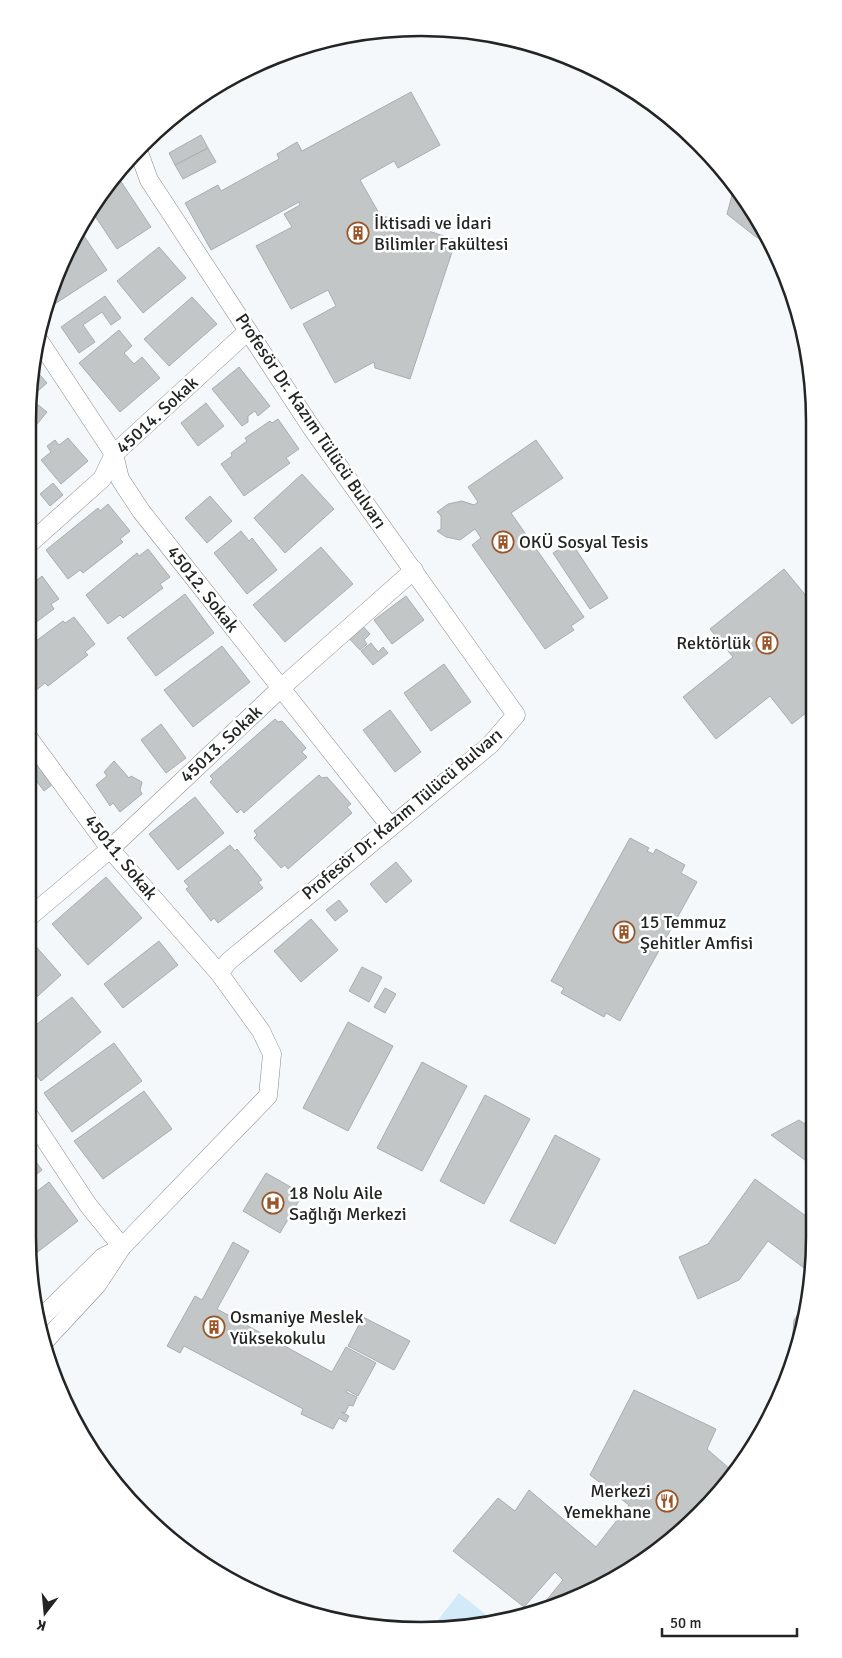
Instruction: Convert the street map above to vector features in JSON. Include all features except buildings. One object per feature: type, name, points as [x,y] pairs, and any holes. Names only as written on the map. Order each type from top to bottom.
[{"type":"street","name":"Profesör Dr. Kazım Tülücü Bulvarı","points":[[141,158],[148,180],[313,430],[516,715],[490,745],[390,826],[230,961],[219,973]]},
{"type":"street","name":"45014. Sokak","points":[[36,538],[102,479],[114,454],[248,330]]},
{"type":"street","name":"45012. Sokak","points":[[44,348],[114,454],[120,479],[141,511],[390,826]]},
{"type":"street","name":"45013. Sokak","points":[[36,911],[110,849],[281,688],[414,570]]},
{"type":"street","name":"45011. Sokak","points":[[36,747],[110,849],[219,973]]},
{"type":"street","points":[[49,1337],[97,1285],[122,1247],[268,1096],[272,1054],[262,1031],[219,973]]},
{"type":"street","points":[[36,1126],[88,1205],[122,1247]]},
{"type":"street","points":[[45,1315],[103,1257],[122,1247]]},
{"type":"shaded area","points":[[459,1593],[487,1615],[446,1621],[437,1621]]},
{"type":"place","name":"İktisadi ve İdari Bilimler Fakültesi","points":[[358,233]]},
{"type":"place","name":"OKÜ Sosyal Tesis","points":[[503,542]]},
{"type":"place","name":"Rektörlük","points":[[767,643]]},
{"type":"place","name":"15 Temmuz Şehitler Amfisi","points":[[624,932]]},
{"type":"place","name":"18 Nolu Aile Sağlığı Merkezi","points":[[273,1203]]},
{"type":"place","name":"Osmaniye Meslek Yüksekokulu","points":[[214,1327]]},
{"type":"place","name":"Merkezi Yemekhane","points":[[667,1501]]}]
